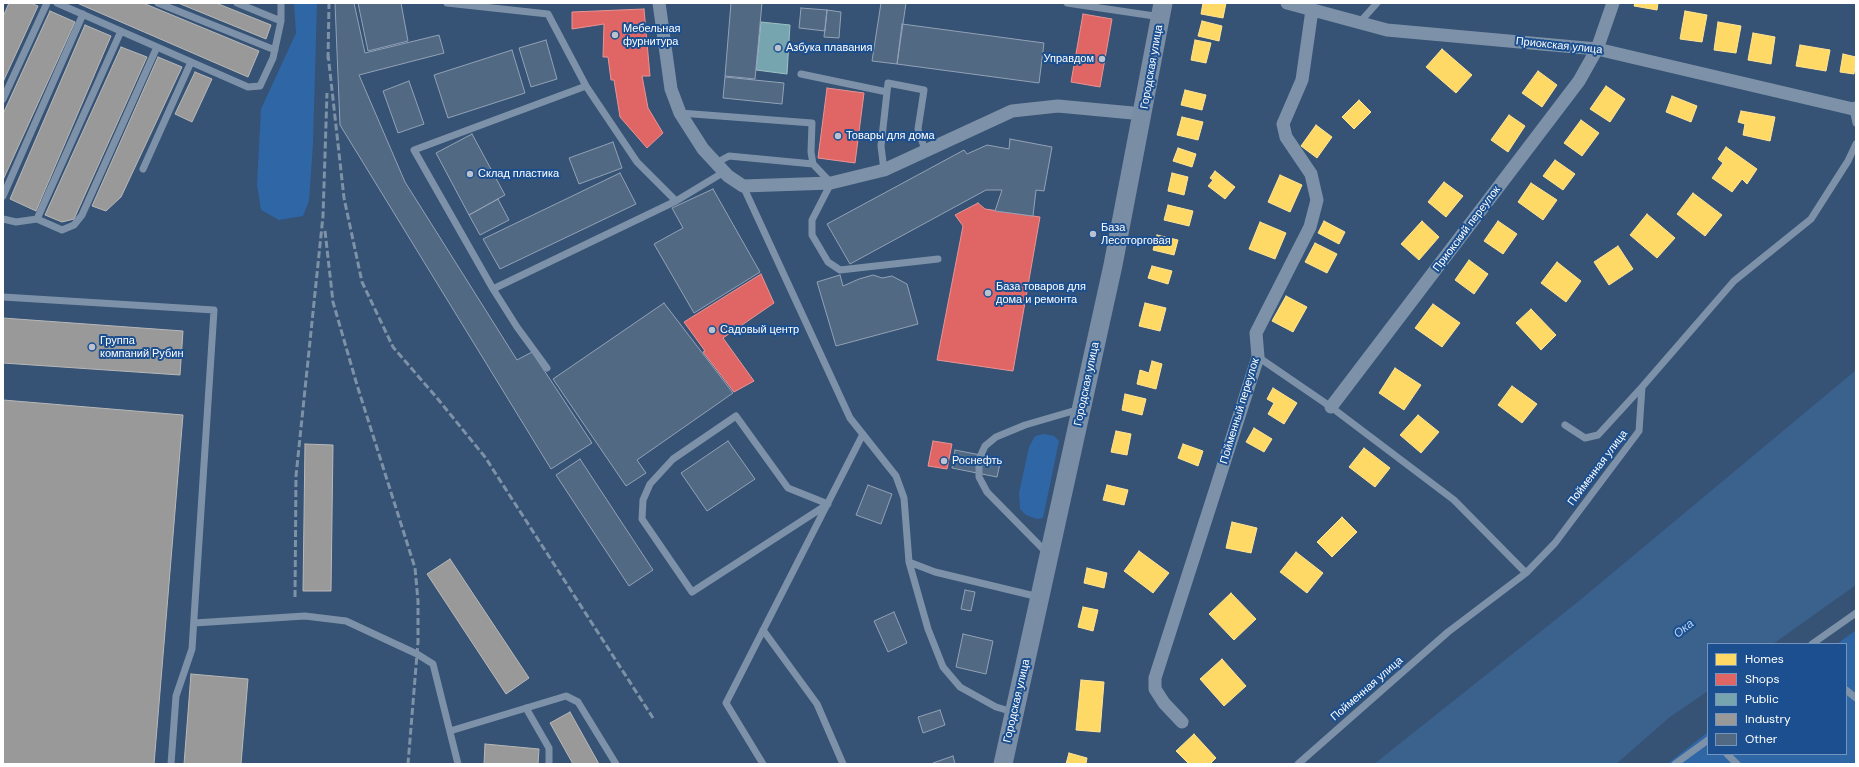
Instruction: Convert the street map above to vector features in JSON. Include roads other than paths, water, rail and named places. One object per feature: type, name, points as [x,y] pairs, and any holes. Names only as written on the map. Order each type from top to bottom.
[{"type":"main road","name":"Городская улица","points":[[1005,762],[1014,712],[1082,408],[1143,114],[1162,10]]},
{"type":"street","points":[[659,3],[671,89],[680,113],[703,149],[720,168],[743,186],[831,183],[884,170],[1012,111],[1058,106],[1143,114]]},
{"type":"street","name":"Приокская улица","points":[[1287,3],[1387,30],[1597,49],[1854,108]]},
{"type":"street","name":"Приокский переулок","points":[[1331,407],[1579,81],[1597,49],[1613,3]]},
{"type":"street","name":"Пойменный переулок","points":[[1182,722],[1164,703],[1155,689],[1155,678],[1258,357],[1256,333],[1310,227],[1317,200],[1311,174],[1286,137],[1283,124],[1302,80],[1312,10]]},
{"type":"lane","points":[[3,99],[47,3]]},
{"type":"lane","points":[[57,3],[248,87],[260,86],[275,50],[281,21],[281,3]]},
{"type":"lane","points":[[158,3],[275,50]]},
{"type":"lane","points":[[237,3],[281,21]]},
{"type":"lane","points":[[447,3],[548,14],[586,86],[637,162],[676,201]]},
{"type":"lane","points":[[1067,3],[1162,10]]},
{"type":"lane","points":[[1360,22],[1377,3]]},
{"type":"lane","points":[[3,196],[83,14]]},
{"type":"lane","points":[[37,219],[121,31]]},
{"type":"lane","points":[[3,219],[16,222],[37,219],[62,230],[74,225],[82,215],[157,47]]},
{"type":"lane","points":[[143,169],[191,62]]},
{"type":"lane","points":[[801,74],[887,92]]},
{"type":"lane","points":[[884,170],[881,146],[888,83],[924,90],[918,129],[925,150]]},
{"type":"lane","points":[[547,368],[517,327],[493,289],[414,150],[586,86]]},
{"type":"lane","points":[[1854,108],[1856,122]]},
{"type":"lane","points":[[680,113],[812,123],[811,152],[813,164],[831,183],[812,220],[812,235],[828,262],[840,270],[938,259]]},
{"type":"lane","points":[[1565,425],[1585,438],[1598,435],[1642,387],[1734,281],[1811,220],[1848,161],[1856,144]]},
{"type":"lane","points":[[493,289],[676,201],[720,168],[729,156],[813,164]]},
{"type":"lane","points":[[743,186],[850,418],[896,476],[904,498],[909,562],[928,629],[943,667],[960,687],[996,707],[1014,712]]},
{"type":"lane","points":[[3,298],[214,310],[192,649],[176,696],[171,764]]},
{"type":"lane","points":[[1258,357],[1331,407],[1454,500],[1526,573]]},
{"type":"lane","name":"Пойменная улица","points":[[1298,764],[1448,632],[1526,573],[1555,543],[1639,431],[1642,387]]},
{"type":"lane","points":[[1050,556],[986,492],[979,478],[979,459],[985,446],[996,437],[1025,425],[1082,408]]},
{"type":"lane","points":[[736,416],[788,488],[828,504],[692,592],[642,519],[643,500],[650,484],[673,459],[736,416]]},
{"type":"lane","points":[[763,764],[726,704],[863,434]]},
{"type":"lane","points":[[909,562],[934,572],[1040,597]]},
{"type":"lane","points":[[1813,643],[1856,613]]},
{"type":"lane","points":[[194,623],[305,616],[346,621],[417,654],[433,664],[458,764]]},
{"type":"lane","points":[[763,630],[817,704],[843,764]]},
{"type":"lane","points":[[1847,691],[1856,698]]},
{"type":"lane","points":[[450,731],[566,696],[578,702],[616,764]]},
{"type":"lane","points":[[526,708],[549,748],[549,764]]},
{"type":"lane","points":[[1675,764],[1707,741]]},
{"type":"lane","points":[[1729,755],[1737,764]]},
{"type":"water","name":"Ока","points":[[1856,370],[1856,585],[1774,643],[1707,643],[1707,692],[1670,717],[1616,764],[1374,764],[1574,605]]},
{"type":"railway","points":[[328,59],[329,3]]},
{"type":"railway","points":[[328,54],[344,198],[362,282],[393,347],[485,457],[653,718]]},
{"type":"railway","points":[[295,597],[296,476],[323,216],[327,93]]},
{"type":"railway","points":[[325,231],[333,302],[357,385],[415,568],[418,601],[418,642],[408,764]]},
{"type":"place","name":"Мебельная фурнитура","points":[[615,35]]},
{"type":"place","name":"Азбука плавания","points":[[778,48]]},
{"type":"place","name":"Управдом","points":[[1102,59]]},
{"type":"place","name":"Товары для дома","points":[[838,136]]},
{"type":"place","name":"Склад пластика","points":[[470,174]]},
{"type":"place","name":"База Лесоторговая","points":[[1093,234]]},
{"type":"place","name":"База товаров для дома и ремонта","points":[[988,293]]},
{"type":"place","name":"Садовый центр","points":[[712,330]]},
{"type":"place","name":"Группа компаний Рубин","points":[[92,347]]},
{"type":"place","name":"Роснефть","points":[[944,461]]}]
